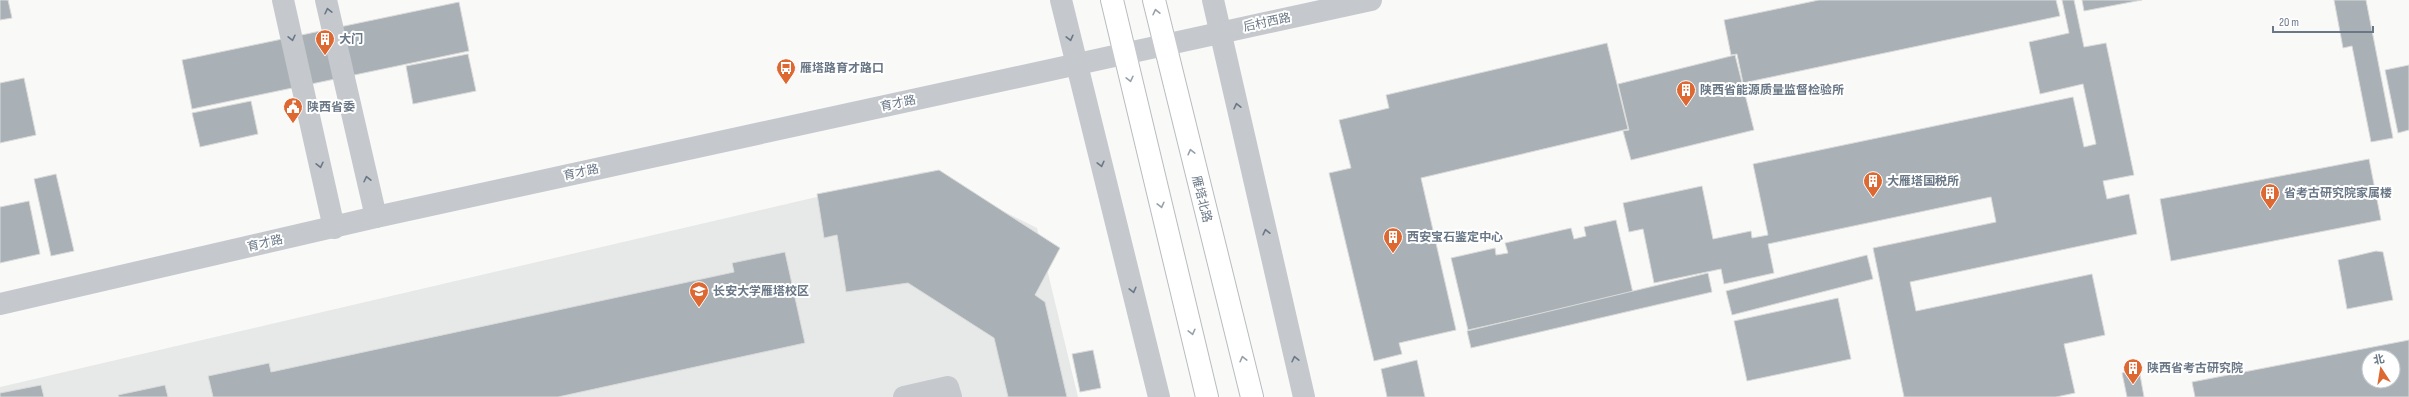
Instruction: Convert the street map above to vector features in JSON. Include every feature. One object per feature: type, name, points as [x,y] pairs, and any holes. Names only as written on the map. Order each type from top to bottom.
[{"type":"main road","points":[[1112,0],[1208,397]]},
{"type":"main road","name":"雁塔北路","points":[[1154,0],[1252,397]]},
{"type":"street","points":[[283,0],[334,228]]},
{"type":"street","points":[[326,0],[376,217]]},
{"type":"street","points":[[1061,0],[1159,397]]},
{"type":"street","points":[[1213,0],[1304,397]]},
{"type":"street","name":"后村西路","points":[[1164,45],[1371,0]]},
{"type":"street","name":"育才路","points":[[0,304],[334,228],[376,217],[1164,45]]},
{"type":"street","points":[[904,397],[948,387],[951,397]]},
{"type":"shaded area","name":"长安大学雁塔校区","points":[[924,172],[1037,228],[1078,397],[0,397],[0,387]]},
{"type":"building","points":[[0,0],[8,0],[12,18],[0,20]]},
{"type":"building","points":[[1819,0],[2056,0],[2060,16],[1743,83],[1737,54],[1731,55],[1724,20]]},
{"type":"building","name":"大雁塔国税所","points":[[2062,0],[2074,0],[2084,47],[2106,43],[2134,175],[2103,181],[2107,199],[2129,194],[2137,234],[1910,282],[1916,311],[2092,274],[2105,335],[2064,344],[2075,393],[2056,397],[1904,397],[1873,248],[1996,222],[1991,197],[1768,244],[1774,273],[1724,284],[1721,269],[1654,283],[1643,229],[1629,232],[1623,203],[1702,186],[1713,239],[1751,231],[1752,238],[1768,235],[1753,164],[2073,97],[2084,147],[2096,144],[2083,84],[2040,94],[2029,42],[2069,33]]},
{"type":"building","points":[[2082,0],[2142,0],[2084,11]]},
{"type":"building","points":[[2334,0],[2366,0],[2393,138],[2371,142],[2352,46],[2343,48]]},
{"type":"building","name":"大门","points":[[459,2],[469,51],[192,109],[182,60]]},
{"type":"building","name":"西安宝石鉴定中心","points":[[1607,43],[1628,129],[1421,178],[1456,330],[1399,343],[1402,354],[1374,361],[1329,173],[1351,168],[1339,120],[1389,108],[1386,95]]},
{"type":"building","points":[[468,54],[476,91],[413,104],[406,66]]},
{"type":"building","name":"陕西省能源质量监督检验所","points":[[1735,55],[1754,130],[1631,160],[1623,131],[1629,130],[1618,84]]},
{"type":"building","points":[[2409,65],[2409,130],[2398,133],[2385,70]]},
{"type":"building","points":[[24,78],[36,135],[0,143],[0,83]]},
{"type":"building","points":[[251,101],[258,134],[200,147],[192,113]]},
{"type":"building","name":"省考古研究院家属楼","points":[[2369,159],[2381,220],[2171,261],[2160,199]]},
{"type":"building","points":[[939,170],[1060,248],[1035,295],[1045,302],[1067,397],[1008,397],[994,338],[908,283],[846,292],[837,235],[824,238],[817,194]]},
{"type":"building","points":[[56,174],[74,251],[51,256],[34,179]]},
{"type":"building","points":[[29,201],[40,254],[0,263],[0,207]]},
{"type":"building","points":[[1616,220],[1633,293],[1468,330],[1451,258],[1495,248],[1496,255],[1508,253],[1505,243],[1571,228],[1574,239],[1586,236],[1584,227]]},
{"type":"building","points":[[2376,251],[2383,252],[2393,300],[2347,309],[2338,260]]},
{"type":"building","points":[[785,252],[805,343],[558,397],[213,397],[208,376],[269,363],[271,372],[734,272],[732,263]]},
{"type":"building","points":[[1867,255],[1873,279],[1732,315],[1726,291]]},
{"type":"building","points":[[1708,273],[1712,292],[1471,348],[1467,331]]},
{"type":"building","points":[[1838,298],[1851,359],[1747,381],[1734,321]]},
{"type":"building","points":[[2409,340],[2409,397],[2195,397],[2192,382],[2361,349],[2361,389],[2401,389],[2401,349],[2362,349]]},
{"type":"building","points":[[1093,350],[1101,388],[1080,392],[1072,354]]},
{"type":"building","points":[[1417,360],[1425,397],[1387,397],[1381,369]]},
{"type":"building","name":"陕西省考古研究院","points":[[2139,369],[2144,397],[2127,397],[2122,373]]},
{"type":"building","points":[[41,385],[44,397],[0,397],[0,393]]},
{"type":"building","points":[[165,385],[168,397],[119,397],[118,395]]},
{"type":"place","name":"大门","points":[[325,56]]},
{"type":"place","name":"雁塔路育才路口","points":[[786,85]]},
{"type":"place","name":"陕西省能源质量监督检验所","points":[[1686,107]]},
{"type":"place","name":"陕西省委","points":[[293,124]]},
{"type":"place","name":"大雁塔国税所","points":[[1873,198]]},
{"type":"place","name":"省考古研究院家属楼","points":[[2270,210]]},
{"type":"place","name":"西安宝石鉴定中心","points":[[1393,254]]},
{"type":"place","name":"长安大学雁塔校区","points":[[699,308]]},
{"type":"place","name":"陕西省考古研究院","points":[[2133,385]]}]
